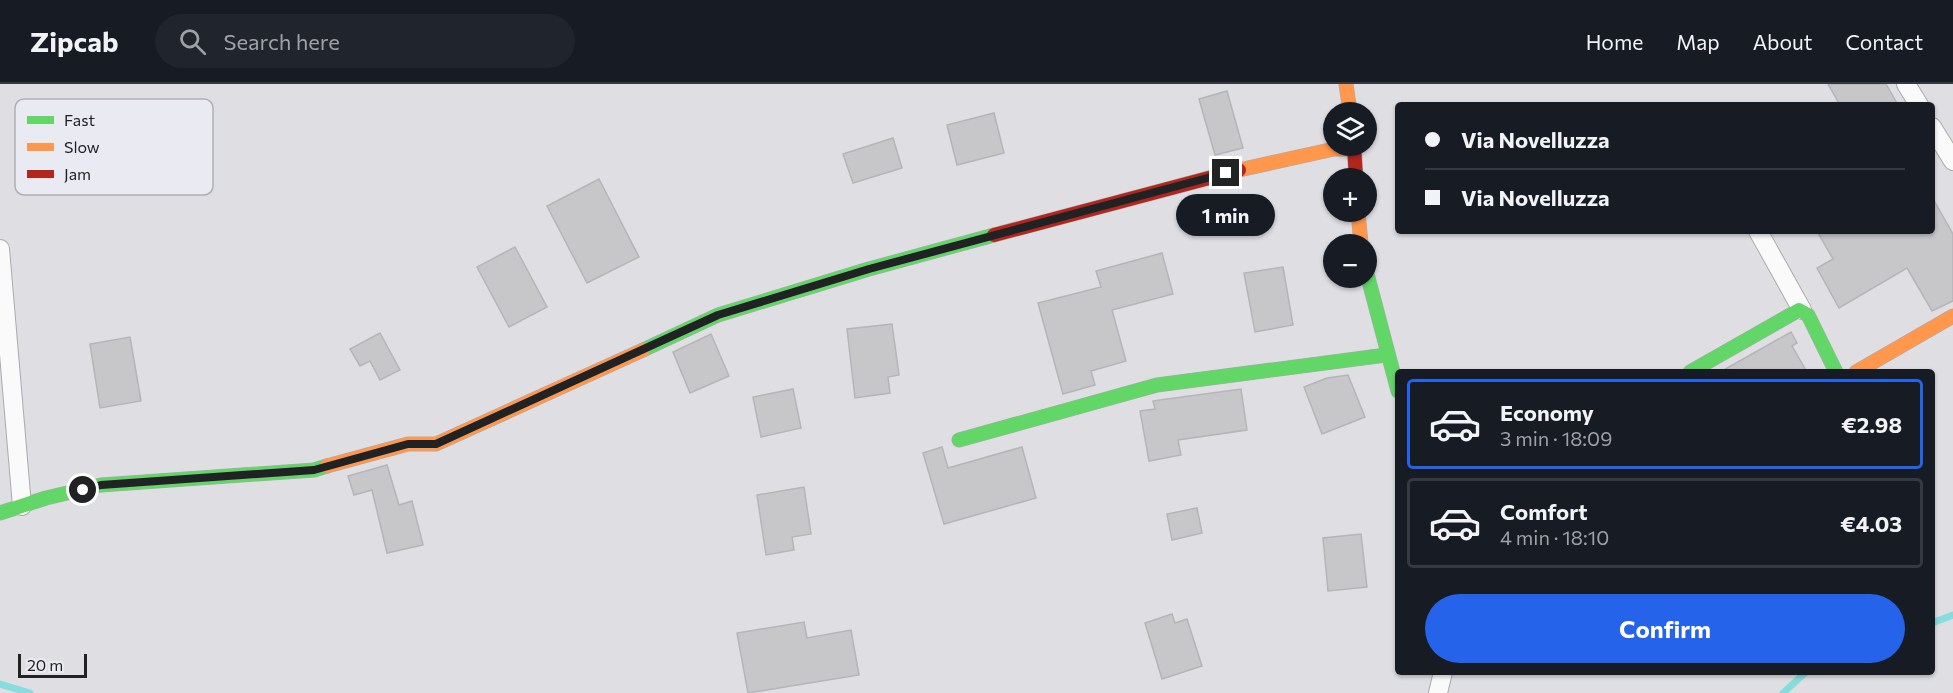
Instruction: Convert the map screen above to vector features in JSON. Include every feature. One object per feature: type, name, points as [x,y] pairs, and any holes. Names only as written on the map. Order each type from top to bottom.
[{"type":"street","points":[[1346,84],[1349,102]]},
{"type":"street","points":[[1906,84],[1917,102]]},
{"type":"street","points":[[1935,132],[1953,161]]},
{"type":"street","points":[[0,513],[101,485],[314,470],[408,444],[436,444],[718,315],[869,269],[1204,178],[1323,151]]},
{"type":"street","points":[[1760,234],[1802,310],[1808,315],[1835,369]]},
{"type":"street","points":[[0,249],[22,506]]},
{"type":"street","points":[[1370,288],[1386,355],[1395,382]]},
{"type":"street","points":[[1695,369],[1792,312],[1802,310]]},
{"type":"street","points":[[1862,369],[1953,316]]},
{"type":"street","points":[[959,440],[1070,407],[1156,385],[1386,355]]},
{"type":"street","points":[[1438,693],[1442,675]]},
{"type":"building","points":[[1828,84],[1886,84],[1896,102],[1838,102]]},
{"type":"building","points":[[1227,91],[1243,148],[1215,155],[1199,99]]},
{"type":"building","points":[[994,113],[1004,153],[957,165],[947,125]]},
{"type":"building","points":[[893,138],[902,168],[853,183],[843,154]]},
{"type":"building","points":[[599,179],[639,257],[587,283],[547,206]]},
{"type":"building","points":[[1935,202],[1953,234],[1953,301],[1932,311],[1907,268],[1839,308],[1817,268],[1833,259],[1819,234],[1935,234]]},
{"type":"building","points":[[515,247],[547,307],[509,327],[477,267]]},
{"type":"building","points":[[1162,253],[1173,294],[1112,310],[1126,361],[1091,371],[1095,385],[1063,394],[1038,303],[1101,287],[1096,271]]},
{"type":"building","points":[[1283,267],[1293,325],[1255,332],[1244,273]]},
{"type":"building","points":[[892,324],[899,375],[888,377],[890,393],[855,398],[847,329]]},
{"type":"building","points":[[1791,332],[1797,343],[1792,346],[1805,369],[1725,369]]},
{"type":"building","points":[[380,333],[400,370],[380,380],[370,361],[360,366],[350,349]]},
{"type":"building","points":[[711,334],[729,376],[690,393],[673,352]]},
{"type":"building","points":[[130,337],[141,401],[100,408],[90,344]]},
{"type":"building","points":[[1348,375],[1365,417],[1322,434],[1304,387],[1327,378]]},
{"type":"building","points":[[793,389],[801,428],[761,437],[753,397]]},
{"type":"building","points":[[1241,389],[1247,430],[1178,440],[1181,455],[1149,461],[1140,411],[1155,409],[1153,401]]},
{"type":"building","points":[[942,447],[948,468],[1022,447],[1036,498],[944,524],[923,453]]},
{"type":"building","points":[[387,465],[399,505],[412,501],[423,545],[387,553],[372,490],[354,495],[348,476]]},
{"type":"building","points":[[804,487],[811,534],[792,537],[794,550],[766,555],[757,495]]},
{"type":"building","points":[[1197,508],[1202,533],[1172,540],[1167,514]]},
{"type":"building","points":[[1361,534],[1367,587],[1328,591],[1323,538]]},
{"type":"building","points":[[1172,614],[1175,623],[1187,619],[1202,666],[1162,679],[1145,623]]},
{"type":"building","points":[[804,622],[807,638],[851,630],[859,675],[748,693],[737,633]]},
{"type":"waterway","points":[[1935,622],[1953,615]]},
{"type":"waterway","points":[[1783,693],[1803,675]]},
{"type":"waterway","points":[[0,684],[30,693]]},
{"type":"traffic: fast","points":[[643,350],[718,315],[869,269],[994,235]]},
{"type":"traffic: fast","points":[[1371,288],[1395,380]]},
{"type":"traffic: fast","points":[[1695,369],[1799,310],[1808,315],[1835,369]]},
{"type":"traffic: fast","points":[[959,440],[1157,385],[1386,355]]},
{"type":"traffic: fast","points":[[0,513],[46,498],[101,485],[314,470],[327,466]]},
{"type":"traffic: slow","points":[[1346,84],[1349,102]]},
{"type":"traffic: slow","points":[[1239,170],[1323,151]]},
{"type":"traffic: slow","points":[[1359,222],[1360,234]]},
{"type":"traffic: slow","points":[[1861,369],[1953,316]]},
{"type":"traffic: slow","points":[[327,466],[408,444],[436,444],[643,350]]},
{"type":"traffic: jam","points":[[1355,156],[1355,168]]},
{"type":"traffic: jam","points":[[994,235],[1239,170]]},
{"type":"route","points":[[83,490],[101,485],[314,470],[408,444],[436,444],[718,315],[869,269],[1226,173]]}]
